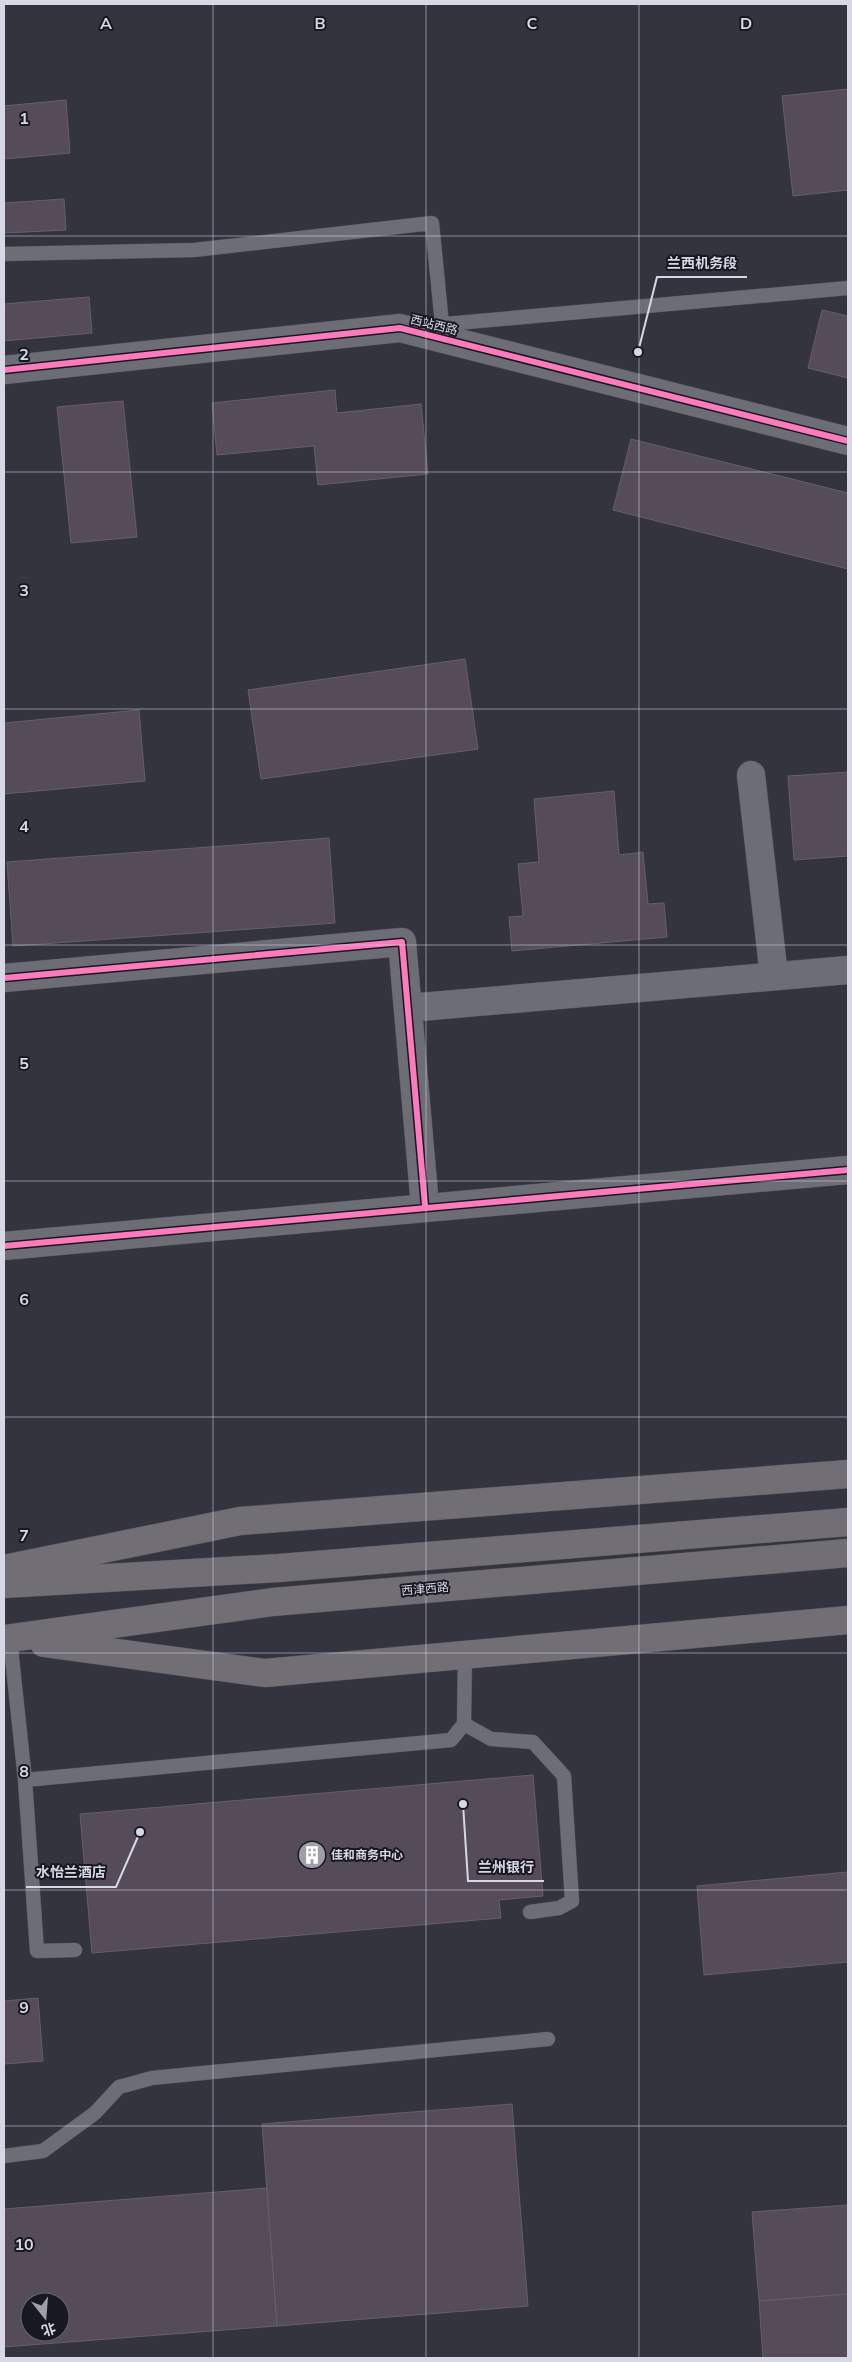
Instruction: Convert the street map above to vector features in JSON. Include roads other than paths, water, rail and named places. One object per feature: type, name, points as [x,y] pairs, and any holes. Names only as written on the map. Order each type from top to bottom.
[{"type":"main road","points":[[4,1569],[240,1521],[848,1474]]},
{"type":"main road","points":[[4,1584],[279,1568],[848,1522]]},
{"type":"main road","name":"西津西路","points":[[7,1639],[273,1602],[848,1553]]},
{"type":"main road","points":[[7,1639],[265,1673],[848,1620]]},
{"type":"street","name":"西站西路","points":[[4,370],[400,328],[848,441]]},
{"type":"street","points":[[751,775],[774,976]]},
{"type":"street","points":[[4,978],[402,942],[425,1206]]},
{"type":"street","points":[[408,1008],[848,970]]},
{"type":"street","points":[[4,1246],[425,1206],[848,1170]]},
{"type":"lane","points":[[4,254],[194,250],[432,223],[442,324]]},
{"type":"lane","points":[[400,328],[848,288]]},
{"type":"lane","points":[[7,1639],[25,1780],[37,1951],[75,1950]]},
{"type":"lane","points":[[25,1780],[451,1740],[464,1724],[465,1654]]},
{"type":"lane","points":[[464,1724],[491,1739],[533,1742],[564,1776],[572,1902],[559,1908],[530,1912]]},
{"type":"lane","points":[[4,2156],[43,2151],[95,2113],[119,2088],[152,2078],[548,2039]]},
{"type":"place","name":"兰西机务段","points":[[638,352]]},
{"type":"place","name":"兰州银行","points":[[463,1804]]},
{"type":"place","name":"水怡兰酒店","points":[[140,1832]]},
{"type":"place","name":"佳和商务中心","points":[[312,1855]]}]
